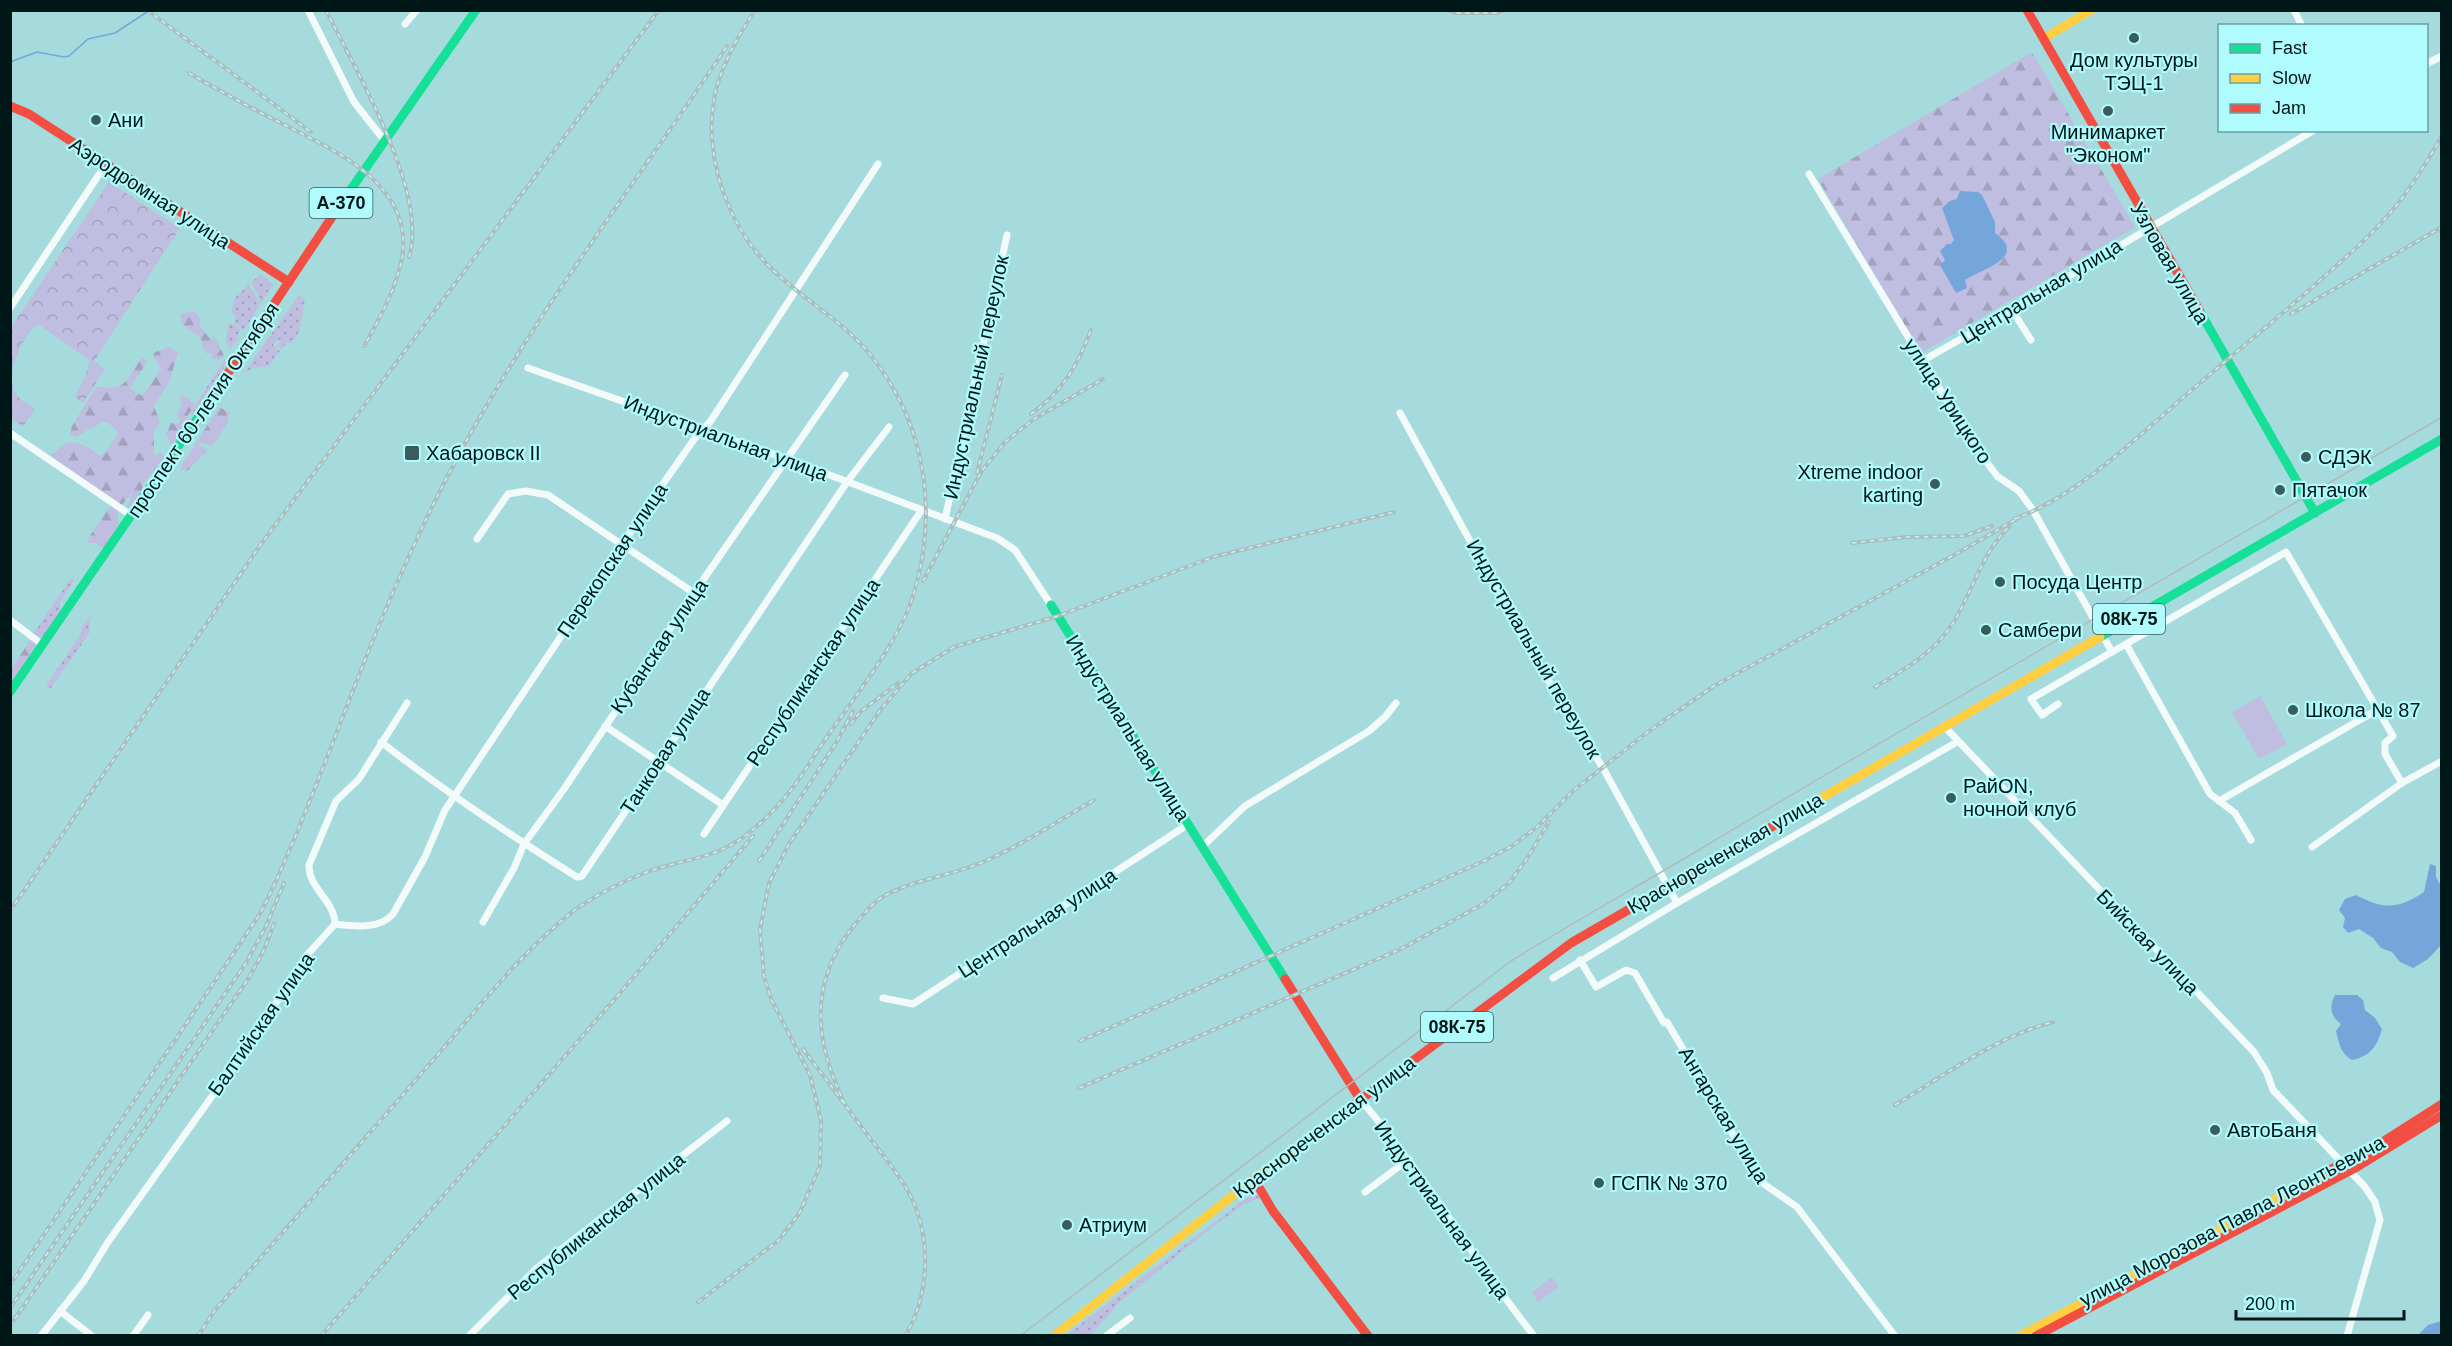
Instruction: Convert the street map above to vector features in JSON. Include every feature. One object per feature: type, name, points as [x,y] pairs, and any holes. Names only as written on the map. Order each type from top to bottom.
[{"type":"main road","name":"проспект 60-летия Октября","points":[[10,692],[132,516],[384,140],[476,10]]},
{"type":"main road","name":"проспект 60-летия Октября","points":[[395,126],[408,112],[483,10]]},
{"type":"main road","name":"Узловая улица","points":[[2027,10],[2149,227],[2315,513]]},
{"type":"main road","points":[[2043,39],[2091,10]]},
{"type":"main road","name":"Аэродромная улица","points":[[10,106],[29,114],[289,282]]},
{"type":"main road","name":"Краснореченская улица","points":[[1054,1335],[1254,1179],[1571,943],[2442,439]]},
{"type":"main road","name":"Индустриальная улица","points":[[1051,605],[1360,1099]]},
{"type":"main road","name":"улица Морозова Павла Леонтьевича","points":[[2036,1335],[2347,1167],[2442,1104]]},
{"type":"main road","name":"улица Морозова Павла Леонтьевича","points":[[2020,1335],[2276,1199],[2392,1147],[2442,1114]]},
{"type":"main road","points":[[1254,1179],[1274,1211],[1368,1335]]},
{"type":"street","points":[[308,10],[354,102],[384,140]]},
{"type":"street","points":[[405,24],[417,10]]},
{"type":"street","points":[[2294,10],[2301,24]]},
{"type":"street","points":[[2428,63],[2442,56]]},
{"type":"street","name":"Центральная улица","points":[[1923,361],[2311,132]]},
{"type":"street","points":[[10,308],[106,164]]},
{"type":"street","name":"Перекопская улица","points":[[335,924],[374,925],[389,919],[420,866],[445,810],[622,543],[695,438],[704,430],[878,164]]},
{"type":"street","name":"улица Урицкого","points":[[1809,174],[1972,442],[1997,476],[2019,491],[2033,510],[2112,652]]},
{"type":"street","name":"Индустриальный переулок","points":[[945,519],[1007,235]]},
{"type":"street","points":[[2012,310],[2031,340]]},
{"type":"street","name":"Индустриальная улица","points":[[528,368],[786,459],[990,535],[1007,543],[1025,564],[1051,605]]},
{"type":"street","name":"Кубанская улица","points":[[483,922],[514,868],[524,844],[564,789],[694,593],[845,375]]},
{"type":"street","name":"Индустриальный переулок","points":[[1400,413],[1533,656],[1603,768],[1677,903]]},
{"type":"street","name":"Танковая улица","points":[[381,742],[454,797],[524,844],[577,877],[582,876],[847,482],[888,427]]},
{"type":"street","points":[[10,433],[132,516]]},
{"type":"street","points":[[477,538],[504,497],[512,492],[526,491],[555,498],[694,593]]},
{"type":"street","name":"Республиканская улица","points":[[704,834],[921,511]]},
{"type":"street","points":[[2058,704],[2042,715],[2031,699],[2286,552],[2393,736],[2385,743],[2385,754],[2402,783]]},
{"type":"street","points":[[10,620],[43,645]]},
{"type":"street","points":[[2127,644],[2210,794],[2235,813],[2251,840]]},
{"type":"street","points":[[335,924],[332,910],[311,878],[309,865],[336,801],[359,779],[407,703]]},
{"type":"street","points":[[1202,847],[1245,806],[1369,730],[1385,717],[1396,703]]},
{"type":"street","points":[[2219,801],[2377,710]]},
{"type":"street","points":[[605,726],[723,805]]},
{"type":"street","name":"Бийская улица","points":[[1944,726],[2254,1052],[2273,1090],[2347,1167],[2375,1202],[2380,1220],[2347,1335]]},
{"type":"street","points":[[1553,978],[1677,903],[1957,742]]},
{"type":"street","points":[[2312,847],[2402,783],[2442,761]]},
{"type":"street","name":"Центральная улица","points":[[883,998],[914,1004],[1187,825]]},
{"type":"street","name":"Балтийская улица","points":[[41,1335],[84,1281],[128,1214],[250,1043],[307,955],[335,924]]},
{"type":"street","name":"Ангарская улица","points":[[1580,960],[1596,987],[1626,970],[1635,973],[1664,1023],[1667,1022],[1761,1182],[1797,1207],[1895,1335]]},
{"type":"street","name":"Индустриальная улица","points":[[1360,1099],[1409,1159],[1495,1286],[1534,1335]]},
{"type":"street","name":"Республиканская улица","points":[[469,1335],[537,1268],[727,1120]]},
{"type":"street","points":[[1365,1192],[1409,1159]]},
{"type":"street","points":[[60,1311],[92,1335]]},
{"type":"street","points":[[133,1335],[148,1315]]},
{"type":"street","points":[[1106,1335],[1130,1318]]},
{"type":"green space","points":[[2032,52],[2135,227],[1921,353],[1818,179]]},
{"type":"green space","points":[[109,182],[180,228],[94,361],[105,369],[83,403],[75,397],[86,374],[89,360],[38,324],[32,329],[21,346],[12,377],[16,394],[35,409],[23,427],[11,419],[11,327]]},
{"type":"green space","points":[[261,274],[273,285],[260,305],[257,292],[251,283]]},
{"type":"green space","points":[[248,285],[255,293],[259,307],[244,330],[234,323],[236,316],[231,312],[235,298]]},
{"type":"green space","points":[[300,294],[305,301],[299,332],[292,343],[287,342],[281,350],[277,346],[281,341],[278,339],[273,345],[280,351],[269,366],[252,368],[243,374]]},
{"type":"green space","points":[[194,311],[200,318],[200,326],[210,339],[214,336],[224,356],[220,360],[213,359],[211,353],[205,353],[200,337],[183,326],[180,314]]},
{"type":"green space","points":[[229,322],[241,330],[236,337],[239,339],[230,349],[226,340]]},
{"type":"green space","points":[[170,347],[178,353],[169,382],[154,406],[160,422],[154,431],[154,454],[160,452],[165,457],[143,484],[142,491],[133,506],[127,507],[133,492],[121,506],[51,457],[51,454],[63,445],[73,442],[83,445],[100,456],[104,454],[119,432],[107,422],[75,437],[70,434],[72,426],[96,387],[114,388],[121,385],[143,358],[147,362],[130,388],[137,394],[143,395],[161,369],[153,356],[155,352]]},
{"type":"green space","points":[[225,359],[227,364],[192,415],[190,413]]},
{"type":"green space","points":[[183,395],[195,404],[187,417],[190,419],[174,444],[171,444],[166,434],[171,423],[179,424],[177,413],[182,404],[180,397]]},
{"type":"green space","points":[[219,407],[229,412],[228,422],[215,443],[212,445],[201,443],[199,446],[208,450],[187,471],[181,470],[181,466]]},
{"type":"green space","points":[[112,507],[118,511],[118,526],[103,548],[95,543],[88,543],[88,539],[108,509]]},
{"type":"green space","points":[[71,578],[74,580],[60,603],[60,612],[42,638],[39,638],[33,634]]},
{"type":"green space","points":[[91,615],[89,634],[50,689],[46,686]]},
{"type":"green space","points":[[31,639],[36,644],[11,686],[11,669]]},
{"type":"green space","points":[[2260,696],[2287,744],[2259,759],[2232,712]]},
{"type":"green space","points":[[1256,1194],[1261,1197],[1243,1205],[1220,1221],[1120,1302],[1091,1335],[1065,1336],[1249,1196]]},
{"type":"green space","points":[[1552,1277],[1559,1287],[1538,1302],[1532,1292]]},
{"type":"water","points":[[1960,191],[1978,192],[1982,195],[1995,222],[1995,233],[2004,241],[2007,249],[2005,256],[1991,267],[1965,280],[1967,288],[1956,293],[1940,265],[1945,260],[1940,251],[1954,240],[1942,208],[1950,201],[1957,199]]},
{"type":"water","points":[[2430,864],[2436,866],[2436,877],[2441,886],[2442,944],[2428,959],[2413,968],[2400,962],[2392,952],[2381,948],[2373,938],[2359,929],[2348,933],[2343,927],[2345,918],[2339,910],[2345,899],[2356,895],[2375,903],[2391,906],[2406,902],[2424,892]]},
{"type":"water","points":[[2335,995],[2357,995],[2363,1000],[2365,1010],[2375,1018],[2382,1029],[2372,1049],[2364,1056],[2352,1060],[2342,1051],[2336,1031],[2341,1024],[2332,1011]]},
{"type":"water","points":[[2441,1321],[2441,1335],[2418,1335],[2428,1325]]},
{"type":"waterway","points":[[10,62],[37,52],[69,56],[88,39],[115,33],[150,10]]},
{"type":"tram line","points":[[1020,1336],[1511,961],[1883,741],[2442,417]]},
{"type":"railway","points":[[147,10],[311,132]]},
{"type":"railway","points":[[326,10],[370,97],[399,166],[409,199],[412,230],[409,257]]},
{"type":"railway","points":[[10,911],[261,544],[659,10]]},
{"type":"railway","points":[[198,1336],[215,1310],[494,989],[547,934],[575,910],[605,892],[647,872],[721,850],[745,836],[767,817],[793,787],[864,685],[898,631],[906,613],[921,566],[926,505],[917,445],[907,416],[893,388],[865,349],[841,325],[775,272],[759,255],[732,214],[716,167],[712,142],[715,94],[731,50],[755,10]]},
{"type":"railway","points":[[1448,10],[1454,13],[1498,13],[1504,10]]},
{"type":"railway","points":[[10,1285],[260,914],[298,830],[397,584],[441,489],[472,431],[505,374],[577,263],[727,46]]},
{"type":"railway","points":[[189,73],[341,155],[379,185],[393,203],[401,225],[403,249],[401,261],[388,299],[364,346]]},
{"type":"railway","points":[[2014,519],[2063,495],[2109,461],[2336,266],[2392,211],[2422,170],[2442,136]]},
{"type":"railway","points":[[2291,314],[2442,227]]},
{"type":"railway","points":[[1031,414],[1052,397],[1068,377],[1091,330]]},
{"type":"railway","points":[[977,473],[1002,375]]},
{"type":"railway","points":[[923,581],[981,472],[1005,442],[1034,419],[1103,379]]},
{"type":"railway","points":[[698,1302],[779,1240],[800,1212],[820,1166],[821,1120],[810,1075],[771,999],[764,977],[760,929],[769,883],[789,844],[881,709],[912,673],[954,647],[1058,616],[1213,557],[1394,512]]},
{"type":"railway","points":[[1080,1041],[1484,861],[1512,846],[1537,827],[1573,791],[1649,731],[1714,686],[2020,517]]},
{"type":"railway","points":[[1852,543],[1907,537],[1964,536],[1992,526]]},
{"type":"railway","points":[[1875,687],[1918,660],[1945,634],[1960,611],[1992,548],[2009,527]]},
{"type":"railway","points":[[851,724],[859,713],[898,683]]},
{"type":"railway","points":[[759,861],[836,743],[853,711]]},
{"type":"railway","points":[[845,1104],[835,1082],[823,1038],[822,995],[827,974],[836,953],[861,917],[884,896],[908,885],[983,862],[1094,800]]},
{"type":"railway","points":[[1079,1088],[1401,949],[1483,904],[1509,883],[1549,822]]},
{"type":"railway","points":[[321,1336],[620,993],[753,836]]},
{"type":"railway","points":[[10,1308],[246,963],[266,926],[284,883]]},
{"type":"railway","points":[[10,1326],[248,979],[263,952],[274,924]]},
{"type":"railway","points":[[1895,1105],[1991,1047],[2053,1022]]},
{"type":"railway","points":[[803,1049],[898,1174],[917,1211],[924,1242],[924,1275],[918,1307],[905,1336]]},
{"type":"traffic: fast","points":[[338,208],[476,10]]},
{"type":"traffic: fast","points":[[2199,310],[2315,513]]},
{"type":"traffic: fast","points":[[10,692],[212,397]]},
{"type":"traffic: fast","points":[[2100,637],[2442,439]]},
{"type":"traffic: fast","points":[[1051,605],[1285,979]]},
{"type":"traffic: slow","points":[[2043,39],[2091,10]]},
{"type":"traffic: slow","points":[[1773,826],[2100,637]]},
{"type":"traffic: slow","points":[[1054,1336],[1254,1179],[1344,1112]]},
{"type":"traffic: slow","points":[[2020,1336],[2324,1173]]},
{"type":"traffic: jam","points":[[2027,10],[2199,310]]},
{"type":"traffic: jam","points":[[10,106],[29,114],[289,282]]},
{"type":"traffic: jam","points":[[212,397],[338,208]]},
{"type":"traffic: jam","points":[[1344,1112],[1571,943],[1773,826]]},
{"type":"traffic: jam","points":[[1285,979],[1360,1099]]},
{"type":"traffic: jam","points":[[2324,1173],[2384,1141],[2442,1104]]},
{"type":"traffic: jam","points":[[2036,1336],[2357,1167],[2442,1115]]},
{"type":"traffic: jam","points":[[1254,1179],[1273,1211],[1368,1336]]},
{"type":"place","name":"Дом культуры ТЭЦ-1","points":[[2134,38]]},
{"type":"place","name":"Минимаркет \"Эконом\"","points":[[2108,111]]},
{"type":"place","name":"Ани","points":[[96,120]]},
{"type":"place","name":"Хабаровск II","points":[[412,453]]},
{"type":"place","name":"СДЭК","points":[[2306,457]]},
{"type":"place","name":"Xtreme indoor karting","points":[[1935,484]]},
{"type":"place","name":"Пятачок","points":[[2280,490]]},
{"type":"place","name":"Посуда Центр","points":[[2000,582]]},
{"type":"place","name":"Самбери","points":[[1986,630]]},
{"type":"place","name":"Школа № 87","points":[[2293,710]]},
{"type":"place","name":"РайON, ночной клуб","points":[[1951,798]]},
{"type":"place","name":"АвтоБаня","points":[[2215,1130]]},
{"type":"place","name":"ГСПК № 370","points":[[1599,1183]]},
{"type":"place","name":"Атриум","points":[[1067,1225]]}]
